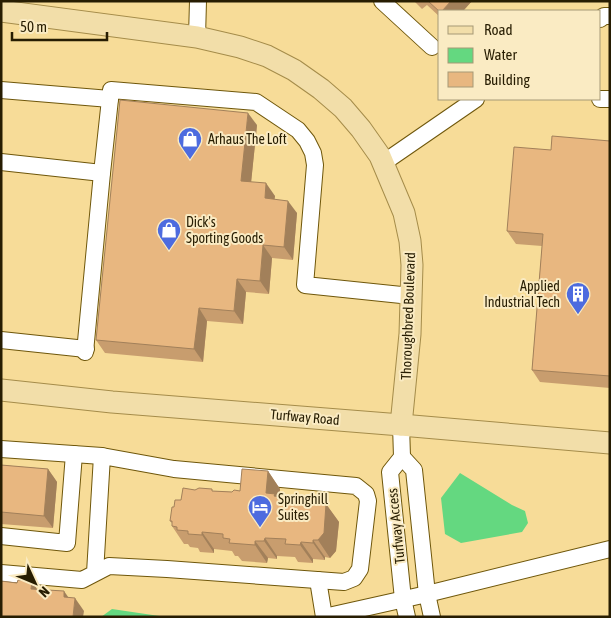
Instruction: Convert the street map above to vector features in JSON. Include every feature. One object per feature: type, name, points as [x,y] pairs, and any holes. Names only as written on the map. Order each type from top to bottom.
[{"type":"main road","name":"Thoroughbred Boulevard","points":[[1,11],[197,37],[240,47],[266,56],[294,70],[321,89],[343,108],[380,156],[404,213],[410,241],[412,265],[410,334],[401,425]]},
{"type":"main road","name":"Turfway Road","points":[[1,390],[610,443]]},
{"type":"street","points":[[197,37],[198,1]]},
{"type":"street","points":[[382,1],[432,47]]},
{"type":"street","points":[[1,90],[110,99]]},
{"type":"street","points":[[1,340],[86,350],[102,173],[112,90],[256,102],[298,130],[307,141],[316,165],[305,285],[411,296]]},
{"type":"street","points":[[383,163],[475,100]]},
{"type":"street","points":[[1,162],[102,173]]},
{"type":"street","points":[[401,425],[402,457]]},
{"type":"street","points":[[1,449],[102,456],[174,469],[356,486],[366,494],[368,501],[360,569],[354,578],[344,582],[109,566],[82,580],[1,573]]},
{"type":"street","points":[[1,536],[67,543],[74,454]]},
{"type":"street","points":[[95,573],[102,456]]},
{"type":"street","name":"Turfway Access","points":[[407,617],[403,599],[390,472],[402,457],[414,470],[426,594],[432,617]]},
{"type":"street","points":[[318,580],[324,617],[610,549]]},
{"type":"water","points":[[460,473],[525,511],[528,523],[522,532],[461,543],[445,534],[441,498]]},
{"type":"water","points":[[112,609],[166,617],[101,617]]},
{"type":"building","points":[[428,1],[451,1],[443,10],[438,10]]},
{"type":"building","points":[[120,100],[248,113],[241,181],[266,183],[265,198],[288,201],[284,247],[263,245],[260,281],[237,279],[234,311],[199,308],[194,349],[96,340]]},
{"type":"building","name":"Applied Industrial Tech","points":[[552,136],[610,141],[610,376],[532,370],[543,234],[507,231],[514,147],[551,150]]},
{"type":"building","points":[[1,465],[48,469],[44,516],[1,512]]},
{"type":"building","points":[[242,469],[268,471],[266,493],[275,494],[274,496],[311,497],[310,499],[321,500],[321,504],[326,504],[324,533],[318,540],[313,540],[313,543],[301,542],[300,545],[285,544],[286,539],[265,538],[264,541],[255,541],[255,545],[229,543],[230,539],[223,538],[223,534],[202,532],[202,535],[188,534],[188,531],[177,530],[177,527],[172,526],[172,521],[170,521],[172,507],[174,507],[175,500],[181,500],[183,488],[240,491]]},
{"type":"building","points":[[18,580],[32,581],[31,589],[64,591],[64,597],[75,598],[73,617],[1,617],[1,581],[17,583]]},
{"type":"place","name":"Arhaus The Loft","points":[[190,160]]},
{"type":"place","name":"Dick's Sporting Goods","points":[[169,251]]},
{"type":"place","name":"Applied Industrial Tech","points":[[578,315]]},
{"type":"place","name":"Springhill Suites","points":[[260,528]]}]
